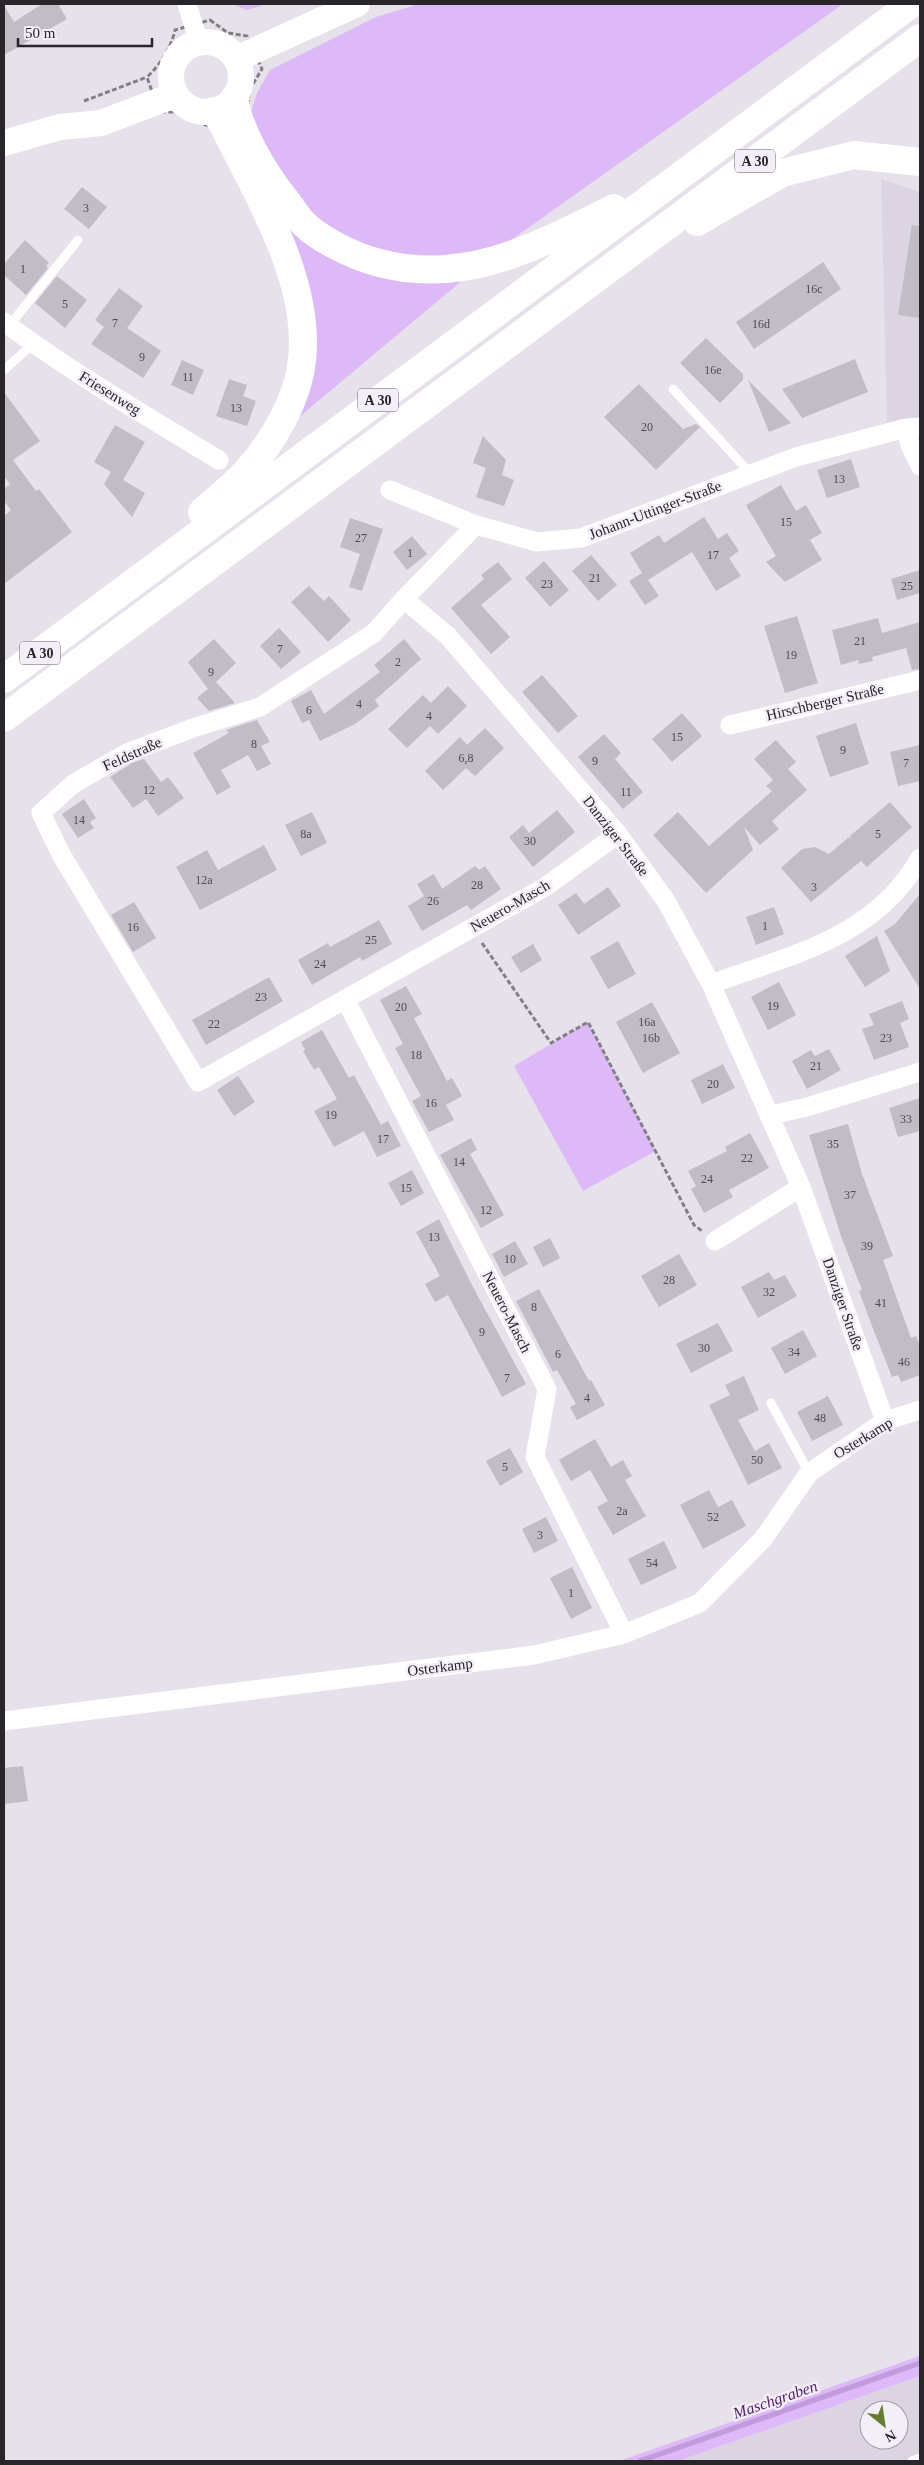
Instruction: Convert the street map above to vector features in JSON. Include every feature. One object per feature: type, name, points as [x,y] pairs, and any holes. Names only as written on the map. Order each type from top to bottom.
[{"type":"highway","name":"A 30","points":[[4,679],[911,4]]},
{"type":"highway","name":"A 30","points":[[4,718],[920,38]]},
{"type":"highway","points":[[226,112],[270,180],[304,224],[351,255],[402,269],[450,271],[503,258],[569,230],[680,175]]},
{"type":"highway","points":[[76,626],[247,472],[276,432],[294,391],[302,360],[302,327],[296,289],[280,242],[226,112]]},
{"type":"highway","points":[[589,283],[782,173],[854,154],[920,162]]},
{"type":"main road","points":[[162,91],[178,55],[188,47],[196,34],[245,55],[357,4]]},
{"type":"main road","points":[[4,143],[60,127],[96,106],[162,91],[192,110],[226,112],[241,79],[245,55]]},
{"type":"street","points":[[186,4],[196,34]]},
{"type":"street","name":"Friesenweg","points":[[6,324],[33,344],[219,460]]},
{"type":"street","points":[[913,428],[910,445],[920,466]]},
{"type":"street","name":"Johann-Uttinger-Straße","points":[[390,490],[476,525],[536,542],[581,538],[796,457],[913,428]]},
{"type":"street","name":"Feldstraße","points":[[198,1082],[62,856],[41,813],[73,784],[127,753],[193,728],[260,707],[374,633],[404,599],[476,525]]},
{"type":"street","name":"Danziger Straße","points":[[404,599],[448,636],[618,834],[666,901],[711,984],[802,1187],[884,1421]]},
{"type":"street","name":"Hirschberger Straße","points":[[730,724],[920,680]]},
{"type":"street","name":"Neuero-Masch","points":[[198,1082],[545,887],[618,834]]},
{"type":"street","points":[[711,984],[834,940],[881,908],[910,877],[920,858]]},
{"type":"street","name":"Neuero-Masch","points":[[345,999],[547,1389],[535,1457],[624,1634]]},
{"type":"street","points":[[771,1115],[807,1107],[920,1072]]},
{"type":"street","points":[[715,1241],[802,1187]]},
{"type":"street","name":"Osterkamp","points":[[4,1721],[534,1655],[624,1634],[700,1603],[763,1539],[809,1473],[884,1421],[920,1410]]},
{"type":"lane","points":[[6,324],[78,240]]},
{"type":"lane","points":[[4,370],[33,344]]},
{"type":"lane","points":[[673,389],[751,474]]},
{"type":"lane","points":[[771,1404],[809,1473]]},
{"type":"lane","points":[[912,2461],[920,2458]]},
{"type":"path","points":[[210,20],[228,33],[247,36],[245,55],[262,69],[250,89],[247,108],[226,112],[213,128],[174,112],[159,112],[162,91],[147,77],[156,69],[173,41],[175,30],[196,34],[210,20]]},
{"type":"path","points":[[472,928],[550,1043],[588,1022],[694,1225],[715,1241]]},
{"type":"shaded area","points":[[232,4],[267,4],[247,10]]},
{"type":"shaded area","points":[[419,4],[843,4],[507,243],[244,463],[287,391],[294,314],[251,112],[257,93],[270,70],[376,17]]},
{"type":"shaded area","points":[[881,179],[920,192],[920,419],[887,424]]},
{"type":"shaded area","points":[[588,1022],[656,1151],[583,1191],[514,1066]]},
{"type":"shaded area","points":[[920,2356],[920,2376],[678,2461],[619,2461]]},
{"type":"shaded area","points":[[920,2376],[920,2461],[678,2461]]},
{"type":"building","points":[[42,4],[58,4],[67,19],[4,55],[4,5],[14,22]]},
{"type":"building","points":[[82,187],[107,207],[89,229],[64,209]]},
{"type":"building","points":[[912,225],[920,226],[920,318],[898,315]]},
{"type":"building","points":[[25,240],[49,263],[46,266],[48,268],[26,295],[4,275],[4,264]]},
{"type":"building","points":[[823,262],[841,289],[754,349],[736,322]]},
{"type":"building","points":[[57,276],[87,300],[65,328],[35,303]]},
{"type":"building","points":[[119,288],[143,306],[127,328],[161,351],[143,378],[91,344],[104,327],[95,320]]},
{"type":"building","points":[[706,338],[743,374],[743,380],[720,403],[680,363]]},
{"type":"building","points":[[855,359],[868,392],[802,418],[782,389]]},
{"type":"building","points":[[182,360],[204,370],[193,395],[171,385]]},
{"type":"building","points":[[229,379],[247,385],[243,396],[256,401],[247,426],[216,416]]},
{"type":"building","points":[[748,380],[791,423],[769,432]]},
{"type":"building","points":[[639,384],[683,429],[696,424],[700,427],[656,470],[604,417]]},
{"type":"building","points":[[4,392],[40,441],[13,460],[36,491],[39,489],[72,532],[4,584],[4,516],[11,510],[4,501],[4,489],[10,484],[4,476]]},
{"type":"building","points":[[115,425],[145,442],[123,480],[145,493],[132,517],[104,484],[111,472],[94,462]]},
{"type":"building","points":[[483,436],[506,460],[502,475],[514,480],[504,506],[476,497],[486,468],[473,463]]},
{"type":"building","points":[[851,459],[860,487],[827,498],[817,470]]},
{"type":"building","points":[[781,485],[796,511],[806,505],[822,533],[810,540],[822,560],[785,582],[766,562],[776,556],[746,505]]},
{"type":"building","points":[[704,517],[718,539],[727,533],[739,551],[729,558],[741,576],[716,591],[692,552],[648,580],[659,596],[645,605],[629,581],[642,573],[630,553],[659,535],[664,543]]},
{"type":"building","points":[[350,518],[383,529],[362,591],[349,587],[360,554],[340,547]]},
{"type":"building","points":[[412,536],[427,554],[407,570],[393,552]]},
{"type":"building","points":[[591,555],[617,585],[598,601],[572,571]]},
{"type":"building","points":[[544,561],[569,590],[550,607],[525,578]]},
{"type":"building","points":[[498,562],[512,579],[481,605],[510,637],[491,654],[451,608],[484,579],[481,575]]},
{"type":"building","points":[[920,570],[920,593],[897,600],[891,579]]},
{"type":"building","points":[[309,586],[324,601],[329,596],[351,620],[328,642],[291,602]]},
{"type":"building","points":[[797,616],[818,683],[785,693],[764,626]]},
{"type":"building","points":[[878,618],[882,633],[920,622],[920,669],[912,670],[906,648],[872,657],[873,661],[859,664],[858,660],[841,665],[832,630]]},
{"type":"building","points":[[279,628],[301,652],[281,669],[260,646]]},
{"type":"building","points":[[214,639],[236,663],[216,682],[235,703],[209,711],[197,698],[208,689],[188,662]]},
{"type":"building","points":[[404,639],[421,659],[375,700],[379,706],[355,724],[320,741],[309,720],[302,723],[291,701],[311,690],[324,714],[380,672],[374,665]]},
{"type":"building","points":[[542,675],[578,716],[558,733],[522,692]]},
{"type":"building","points":[[448,686],[467,706],[438,734],[430,726],[407,748],[388,729],[423,695],[431,703]]},
{"type":"building","points":[[682,713],[702,736],[672,762],[652,739]]},
{"type":"building","points":[[257,720],[270,742],[261,746],[271,764],[257,771],[248,755],[221,770],[231,787],[217,795],[193,753],[229,733],[226,730]]},
{"type":"building","points":[[856,723],[869,764],[830,777],[816,736]]},
{"type":"building","points":[[485,728],[504,748],[475,776],[466,768],[443,790],[425,771],[460,737],[467,745]]},
{"type":"building","points":[[604,734],[621,753],[615,759],[643,792],[623,809],[578,757]]},
{"type":"building","points":[[776,740],[796,762],[788,769],[807,790],[772,821],[779,829],[760,845],[744,827],[753,850],[706,893],[653,835],[678,812],[709,846],[772,791],[766,786],[773,780],[754,759]]},
{"type":"building","points":[[920,745],[920,781],[898,786],[890,752]]},
{"type":"building","points":[[144,759],[161,782],[168,777],[184,798],[158,816],[146,799],[133,808],[110,777],[132,763]]},
{"type":"building","points":[[84,799],[96,818],[90,822],[94,828],[78,838],[62,814]]},
{"type":"building","points":[[890,802],[912,827],[867,867],[861,861],[811,902],[781,868],[802,849],[815,847],[829,854],[849,837],[851,840],[850,836]]},
{"type":"building","points":[[557,810],[575,832],[533,867],[509,837],[523,825],[529,833]]},
{"type":"building","points":[[312,812],[327,843],[301,856],[285,825]]},
{"type":"building","points":[[264,845],[277,870],[200,910],[176,867],[207,850],[218,870]]},
{"type":"building","points":[[475,866],[479,870],[485,866],[501,889],[471,910],[467,905],[422,931],[408,906],[424,896],[417,884],[434,874],[442,889]]},
{"type":"building","points":[[608,887],[621,906],[578,935],[558,905],[576,893],[584,904]]},
{"type":"building","points":[[920,894],[920,989],[884,931],[895,924]]},
{"type":"building","points":[[134,902],[156,938],[133,952],[111,915]]},
{"type":"building","points":[[774,907],[784,934],[756,945],[746,917]]},
{"type":"building","points":[[379,920],[392,944],[362,961],[360,957],[312,985],[298,960],[328,943],[330,947]]},
{"type":"building","points":[[877,936],[890,971],[865,987],[845,956]]},
{"type":"building","points":[[618,941],[636,974],[608,989],[590,957]]},
{"type":"building","points":[[533,944],[542,960],[521,973],[511,957]]},
{"type":"building","points":[[269,977],[283,1001],[206,1045],[192,1020]]},
{"type":"building","points":[[779,982],[796,1015],[768,1030],[751,997]]},
{"type":"building","points":[[406,986],[422,1014],[414,1018],[447,1081],[452,1078],[462,1096],[446,1105],[454,1120],[429,1132],[412,1101],[421,1096],[395,1048],[403,1044],[380,1000]]},
{"type":"building","points":[[902,1001],[909,1019],[900,1023],[909,1047],[874,1060],[862,1029],[874,1025],[869,1014]]},
{"type":"building","points":[[652,1002],[680,1053],[643,1073],[616,1022]]},
{"type":"building","points":[[322,1030],[349,1078],[354,1075],[381,1125],[388,1121],[401,1146],[377,1157],[364,1131],[334,1147],[314,1111],[337,1099],[319,1067],[314,1070],[303,1051],[305,1050],[301,1042]]},
{"type":"building","points":[[829,1049],[841,1070],[807,1089],[792,1061],[811,1050],[815,1056]]},
{"type":"building","points":[[723,1064],[735,1088],[702,1104],[691,1080]]},
{"type":"building","points":[[238,1076],[255,1102],[234,1116],[217,1090]]},
{"type":"building","points":[[920,1098],[920,1131],[898,1137],[889,1108]]},
{"type":"building","points":[[848,1124],[862,1174],[893,1256],[883,1260],[911,1338],[916,1336],[920,1346],[920,1375],[901,1382],[898,1375],[892,1377],[872,1326],[859,1291],[862,1290],[841,1236],[809,1135]]},
{"type":"building","points":[[750,1133],[769,1168],[729,1190],[733,1197],[704,1213],[691,1189],[696,1186],[688,1171],[727,1151],[725,1147]]},
{"type":"building","points":[[471,1138],[477,1150],[470,1154],[504,1215],[481,1228],[440,1155]]},
{"type":"building","points":[[412,1170],[424,1193],[401,1206],[388,1183]]},
{"type":"building","points":[[439,1219],[475,1291],[526,1384],[502,1397],[448,1295],[435,1302],[425,1284],[440,1276],[416,1232]]},
{"type":"building","points":[[550,1238],[560,1258],[543,1267],[533,1247]]},
{"type":"building","points":[[515,1241],[528,1264],[504,1277],[492,1254]]},
{"type":"building","points":[[679,1254],[697,1285],[659,1307],[641,1276]]},
{"type":"building","points":[[769,1272],[774,1280],[785,1275],[797,1296],[758,1318],[741,1287]]},
{"type":"building","points":[[539,1289],[589,1381],[591,1380],[605,1405],[577,1420],[570,1407],[576,1404],[557,1370],[553,1372],[516,1301]]},
{"type":"building","points":[[718,1323],[733,1351],[691,1373],[676,1344]]},
{"type":"building","points":[[803,1330],[817,1356],[785,1374],[771,1348]]},
{"type":"building","points":[[744,1376],[759,1410],[738,1420],[755,1451],[769,1443],[782,1468],[748,1485],[709,1405],[730,1395],[725,1385]]},
{"type":"building","points":[[828,1396],[843,1425],[812,1441],[797,1412]]},
{"type":"building","points":[[595,1439],[611,1467],[623,1460],[632,1476],[625,1480],[646,1516],[613,1535],[597,1507],[608,1501],[590,1470],[571,1481],[559,1460]]},
{"type":"building","points":[[510,1448],[523,1472],[500,1486],[486,1461]]},
{"type":"building","points":[[709,1490],[718,1507],[732,1500],[746,1526],[703,1549],[680,1505]]},
{"type":"building","points":[[546,1517],[558,1541],[534,1553],[522,1529]]},
{"type":"building","points":[[664,1541],[677,1568],[641,1585],[628,1559]]},
{"type":"building","points":[[572,1567],[592,1608],[571,1619],[550,1578]]},
{"type":"building","points":[[23,1766],[28,1801],[4,1804],[4,1768]]},
{"type":"waterway","name":"Maschgraben","points":[[640,2461],[920,2363]]}]
